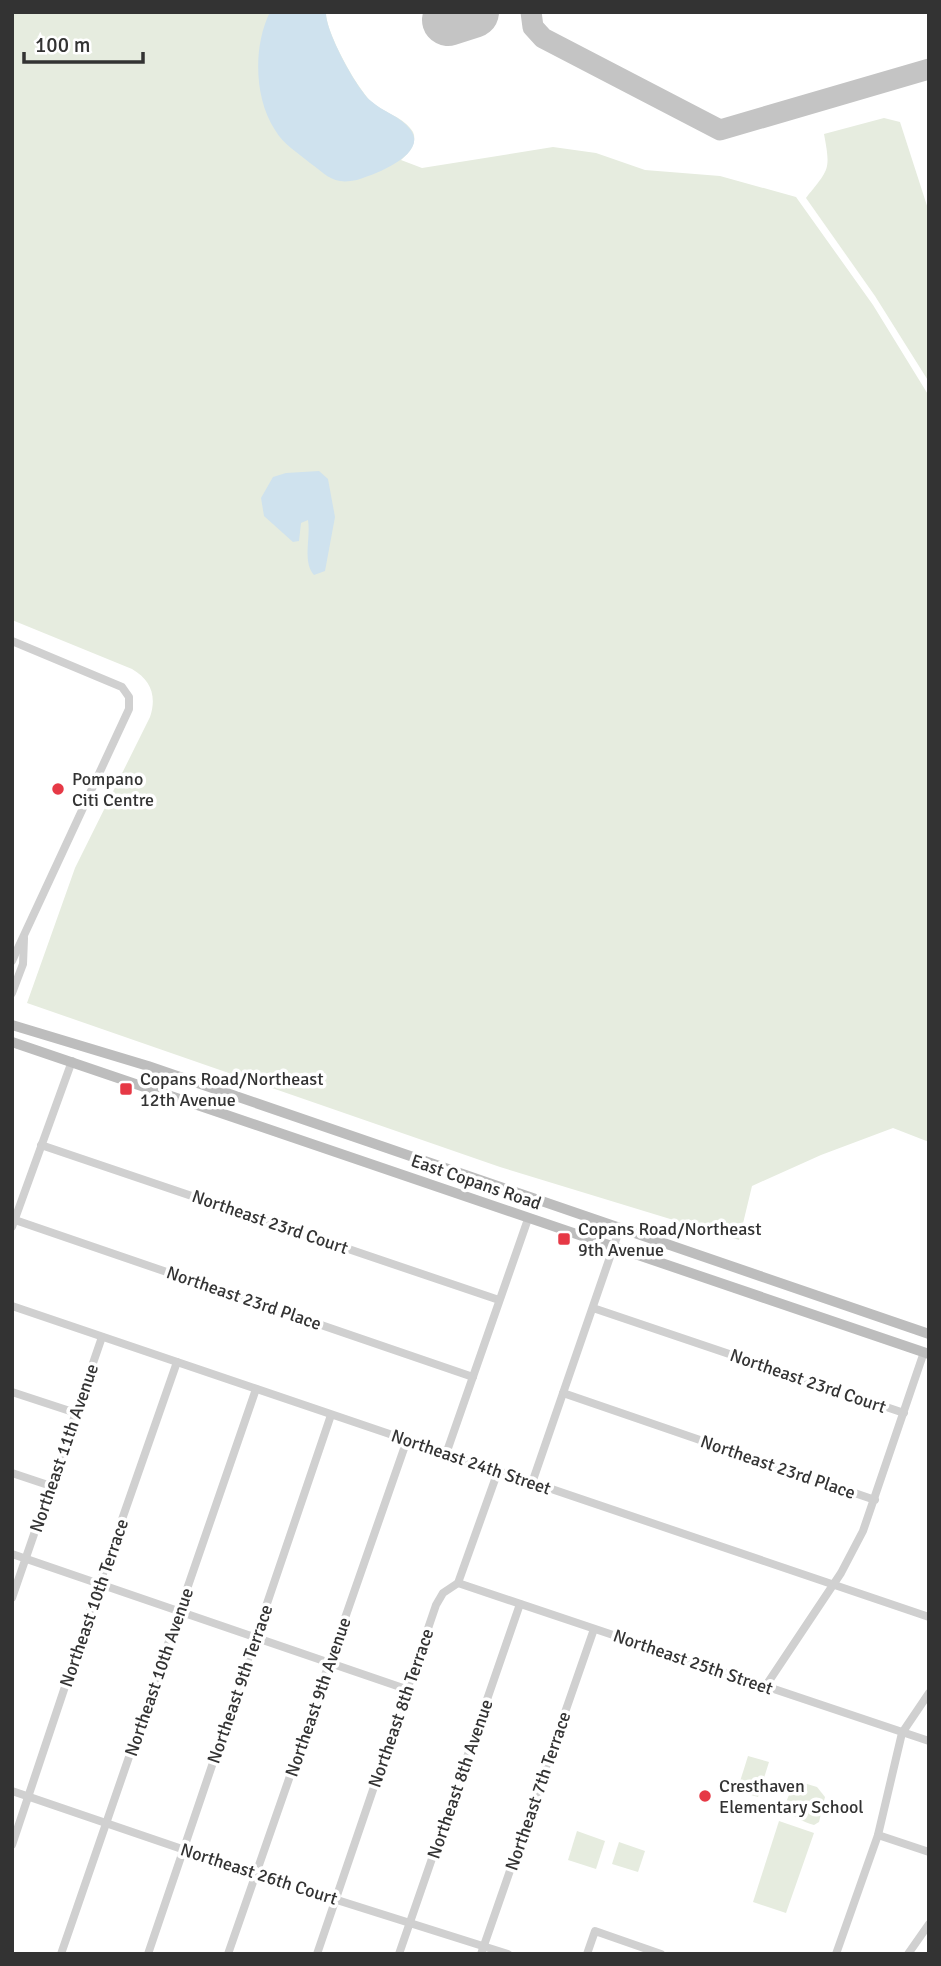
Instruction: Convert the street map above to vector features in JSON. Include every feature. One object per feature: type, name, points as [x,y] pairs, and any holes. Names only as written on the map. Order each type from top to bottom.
[{"type":"main road","name":"East Copans Road","points":[[12,1025],[148,1066],[929,1334]]},
{"type":"main road","name":"East Copans Road","points":[[12,1042],[72,1060],[528,1219],[926,1353]]},
{"type":"street","points":[[12,641],[122,687],[129,697],[129,709],[12,961]]},
{"type":"street","points":[[12,993],[23,964],[24,938]]},
{"type":"street","points":[[13,1223],[72,1060]]},
{"type":"street","name":"Northeast 23rd Court","points":[[41,1144],[499,1300]]},
{"type":"street","points":[[446,1454],[528,1219]]},
{"type":"street","name":"Northeast 23rd Place","points":[[13,1223],[472,1377]]},
{"type":"street","points":[[532,1483],[620,1228]]},
{"type":"street","name":"Northeast 24th Street","points":[[12,1307],[929,1617]]},
{"type":"street","name":"Northeast 23rd Court","points":[[593,1308],[904,1413]]},
{"type":"street","name":"Northeast 11th Avenue","points":[[12,1598],[102,1337]]},
{"type":"street","points":[[765,1687],[852,1555],[875,1500],[926,1353]]},
{"type":"street","name":"Northeast 10th Terrace","points":[[12,1845],[177,1362]]},
{"type":"street","name":"Northeast 10th Avenue","points":[[61,1954],[256,1389]]},
{"type":"street","points":[[12,1392],[76,1413]]},
{"type":"street","name":"Northeast 23rd Place","points":[[563,1393],[875,1500]]},
{"type":"street","name":"Northeast 9th Terrace","points":[[148,1954],[331,1415]]},
{"type":"street","name":"Northeast 9th Avenue","points":[[228,1954],[407,1440]]},
{"type":"street","name":"Northeast 8th Terrace","points":[[317,1954],[436,1605],[443,1593],[458,1583],[498,1471]]},
{"type":"street","points":[[12,1473],[51,1486]]},
{"type":"street","points":[[12,1554],[406,1689]]},
{"type":"street","name":"Northeast 25th Street","points":[[458,1583],[929,1741]]},
{"type":"street","name":"Northeast 8th Avenue","points":[[399,1954],[520,1604]]},
{"type":"street","name":"Northeast 7th Terrace","points":[[482,1950],[594,1629]]},
{"type":"street","points":[[836,1954],[878,1835],[902,1733],[929,1693]]},
{"type":"street","name":"Northeast 26th Court","points":[[12,1791],[255,1874],[410,1923],[482,1950],[508,1954]]},
{"type":"street","points":[[878,1835],[929,1852]]},
{"type":"street","points":[[908,1954],[929,1924]]},
{"type":"street","points":[[587,1954],[595,1931],[661,1954]]},
{"type":"shaded area","points":[[12,12],[326,12],[336,46],[359,86],[373,103],[405,123],[413,132],[413,144],[401,160],[422,168],[553,147],[596,153],[645,170],[720,176],[796,197],[873,305],[929,396],[929,1142],[893,1128],[821,1155],[752,1186],[739,1240],[500,1167],[27,1003],[75,868],[150,717],[153,702],[151,689],[139,673],[12,620]]},
{"type":"shaded area","points":[[884,118],[900,122],[929,212],[929,382],[875,296],[806,198],[826,169],[824,134]]},
{"type":"shaded area","points":[[748,1756],[769,1762],[758,1797],[737,1791]]},
{"type":"shaded area","points":[[797,1785],[817,1787],[825,1797],[819,1822],[814,1825],[793,1815],[787,1805],[790,1793]]},
{"type":"shaded area","points":[[779,1821],[814,1833],[786,1913],[753,1902]]},
{"type":"shaded area","points":[[577,1831],[605,1841],[596,1869],[568,1860]]},
{"type":"shaded area","points":[[619,1842],[645,1851],[638,1872],[612,1864]]},
{"type":"water","points":[[270,12],[326,12],[336,45],[365,95],[410,129],[414,138],[413,147],[407,155],[375,173],[357,180],[342,181],[326,175],[282,140],[263,103],[258,72],[261,40]]},
{"type":"water","points":[[319,471],[328,479],[335,517],[325,571],[314,575],[308,563],[308,520],[301,523],[299,541],[293,542],[264,516],[261,498],[273,477],[286,473]]},
{"type":"taxiway","points":[[531,12],[533,27],[543,38],[720,130],[929,69]]},
{"type":"runway","points":[[448,20],[473,12]]},
{"type":"place","name":"Pompano Citi Centre","points":[[58,789]]},
{"type":"place","name":"Copans Road/Northeast 12th Avenue","points":[[126,1089]]},
{"type":"place","name":"Copans Road/Northeast 9th Avenue","points":[[564,1239]]},
{"type":"place","name":"Cresthaven Elementary School","points":[[705,1796]]}]
